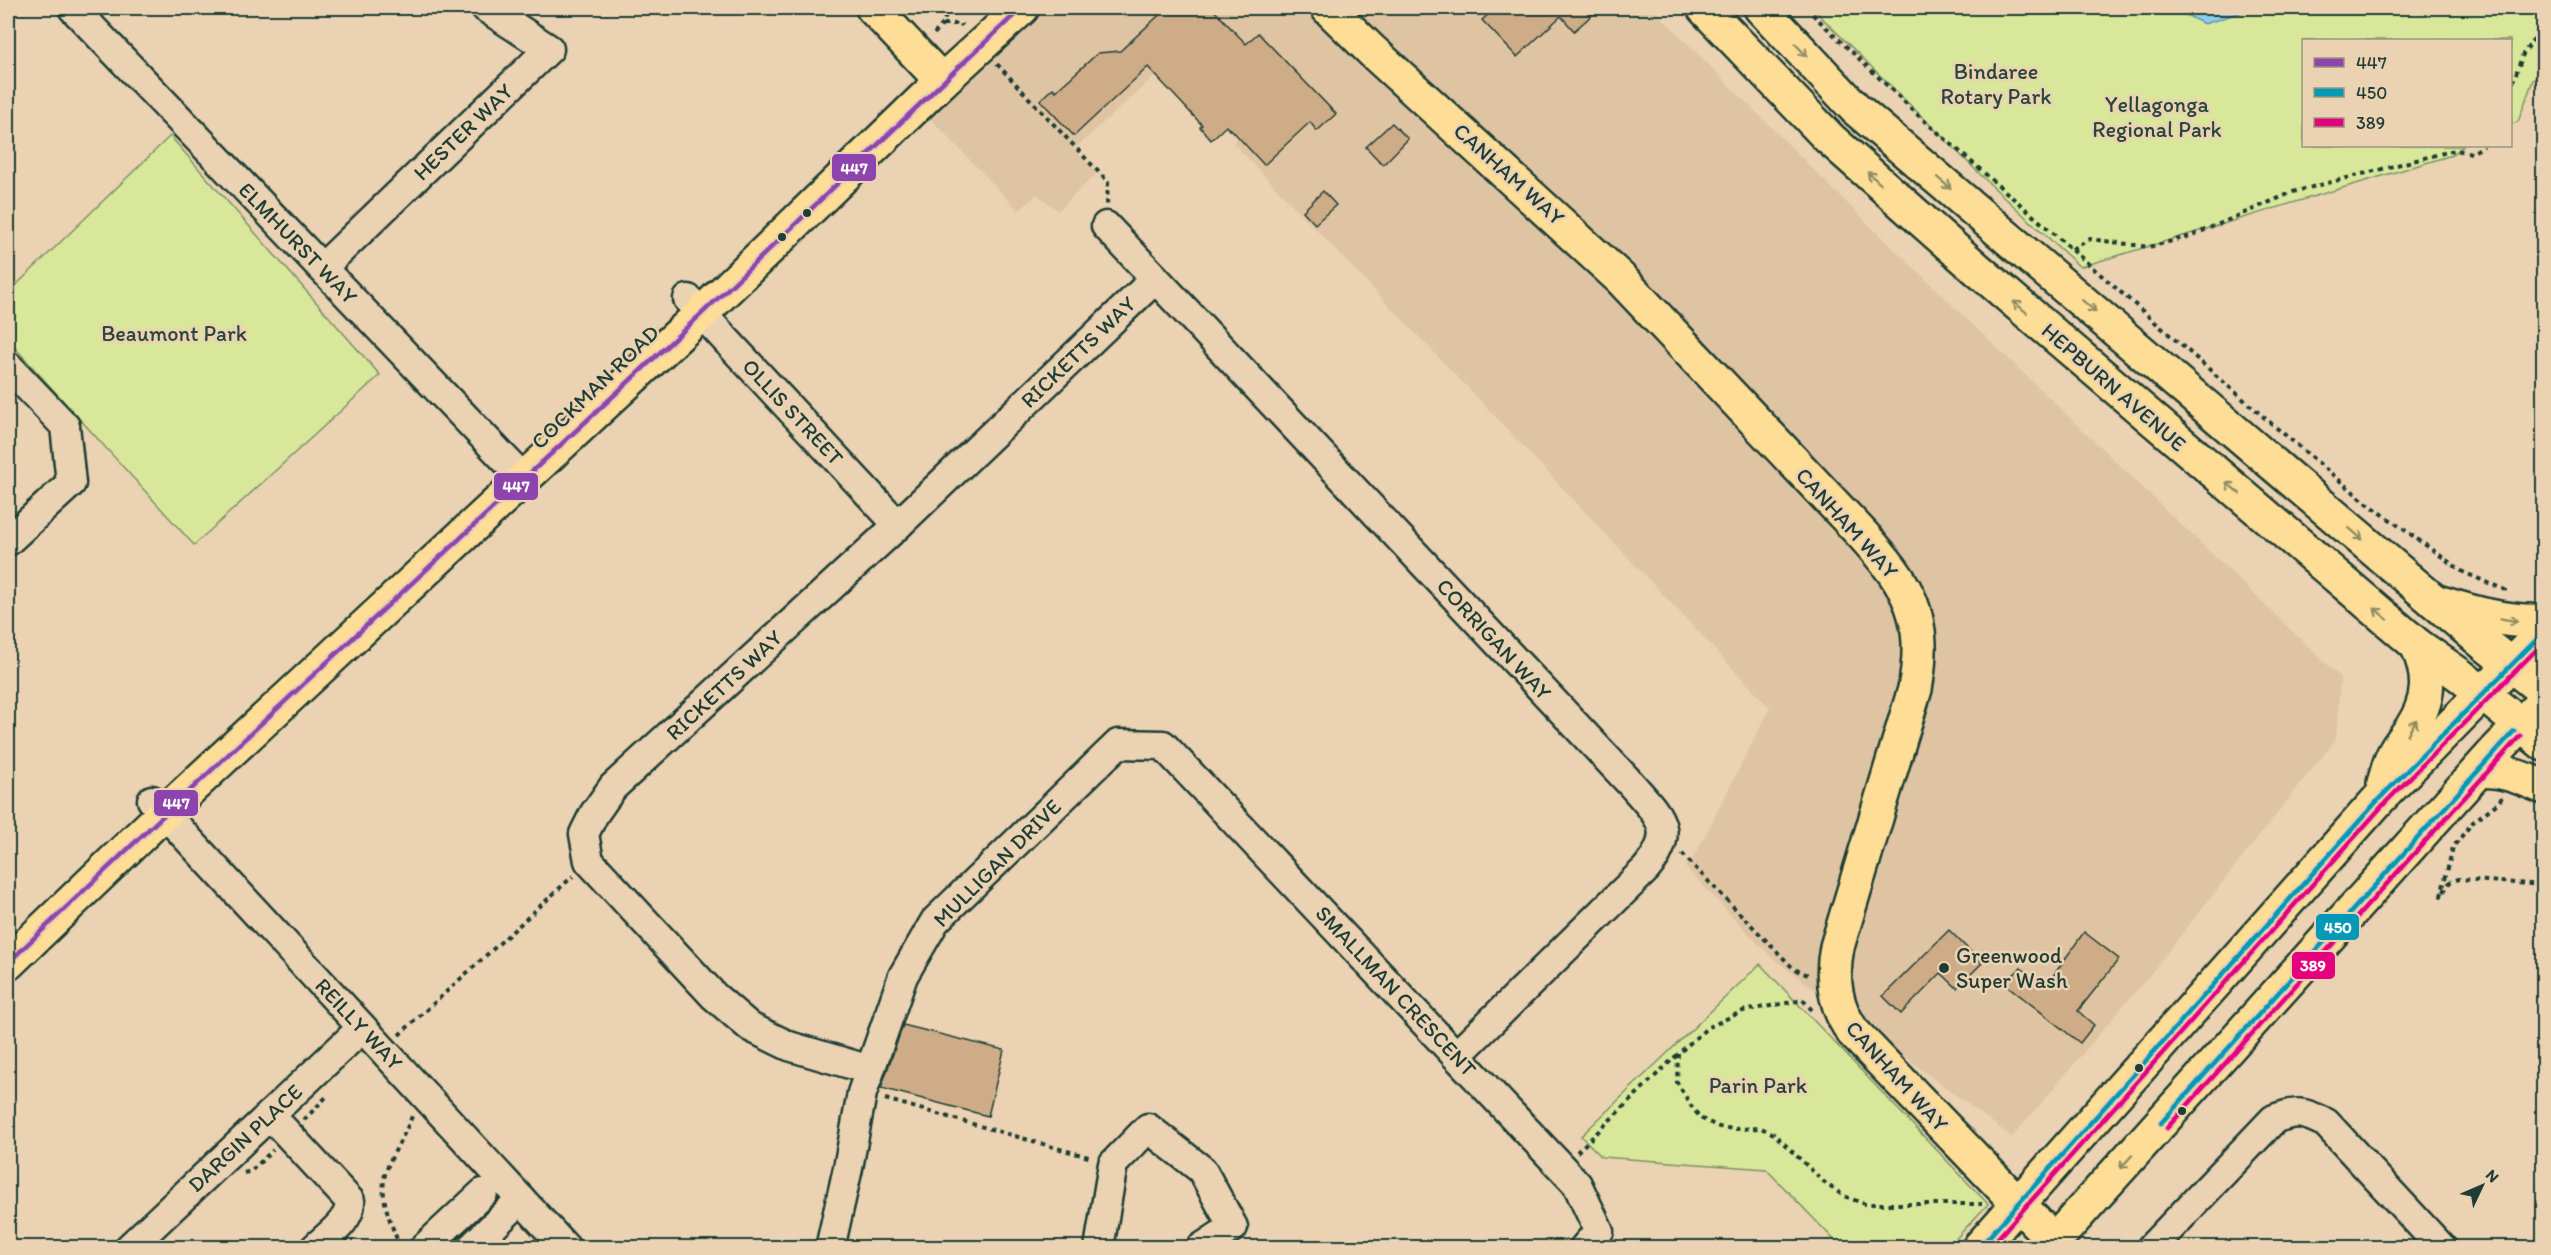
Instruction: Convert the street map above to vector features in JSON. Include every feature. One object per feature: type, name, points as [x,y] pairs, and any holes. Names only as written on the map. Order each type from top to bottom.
[{"type":"main road","points":[[873,8],[946,51]]},
{"type":"main road","points":[[900,8],[946,51]]},
{"type":"main road","name":"COCKMAN ROAD","points":[[8,938],[158,806],[518,472],[694,306],[946,51],[997,8]]},
{"type":"main road","name":"COCKMAN ROAD","points":[[946,51],[1022,8]]},
{"type":"main road","name":"CANHAM WAY","points":[[1328,8],[1620,278],[1883,557],[1897,575],[1911,603],[1919,629],[1919,666],[1915,689],[1836,947],[1835,987],[1841,1011],[1853,1032],[2013,1198],[2057,1238]]},
{"type":"main road","name":"CANHAM WAY","points":[[1354,8],[1426,76],[1566,200],[1623,255],[1813,454],[1910,563],[1923,588],[1933,618],[1937,648],[1936,681],[1858,940],[1853,973],[1854,989],[1860,1007],[1871,1026],[1982,1139],[2013,1198]]},
{"type":"main road","name":"HEPBURN AVENUE","points":[[1704,8],[1838,146],[1977,269],[2417,645],[2484,694],[2532,734]]},
{"type":"main road","name":"HEPBURN AVENUE","points":[[1761,8],[1856,109],[2434,601],[2544,691]]},
{"type":"main road","points":[[2434,601],[2503,619],[2522,622],[2544,621]]},
{"type":"main road","points":[[1978,1248],[2013,1198],[2379,799],[2544,631]]},
{"type":"main road","points":[[2379,799],[2393,755],[2413,727],[2426,695],[2428,681],[2426,665],[2417,645]]},
{"type":"main road","points":[[2057,1238],[2478,771],[2532,734],[2544,701]]},
{"type":"main road","points":[[2478,771],[2488,770],[2512,775],[2544,787]]},
{"type":"main road","name":"COCKMAN ROAD","points":[[8,963],[158,806]]},
{"type":"street","name":"ELMHURST WAY","points":[[73,8],[518,472]]},
{"type":"street","name":"HESTER WAY","points":[[322,268],[549,49],[486,8]]},
{"type":"street","name":"CORRIGAN WAY","points":[[1106,226],[1631,784],[1660,820],[1663,834]]},
{"type":"street","name":"RICKETTS WAY","points":[[589,861],[584,834],[594,814],[613,787],[898,525],[1155,279]]},
{"type":"street","name":"OLLIS STREET","points":[[694,306],[898,525]]},
{"type":"street","points":[[8,366],[65,426],[71,483],[8,541]]},
{"type":"street","name":"MULLIGAN DRIVE","points":[[830,1248],[866,1081],[903,976],[935,921],[1118,744],[1163,745]]},
{"type":"street","name":"SMALLMAN CRESCENT","points":[[1163,745],[1577,1184],[1599,1231],[1584,1248]]},
{"type":"street","name":"REILLY WAY","points":[[158,806],[566,1248]]},
{"type":"street","points":[[1456,1056],[1646,869],[1659,854],[1663,834]]},
{"type":"street","points":[[589,861],[714,996],[750,1027],[866,1081]]},
{"type":"street","name":"DARGIN PLACE","points":[[129,1248],[362,1028]]},
{"type":"street","points":[[2151,1248],[2274,1119],[2288,1113],[2305,1112],[2326,1123],[2442,1248]]},
{"type":"street","points":[[270,1114],[344,1191],[350,1201],[351,1208],[347,1217],[315,1248]]},
{"type":"street","points":[[1099,1248],[1113,1164],[1148,1128],[1202,1170],[1233,1227],[1201,1248]]},
{"type":"street","points":[[424,1248],[483,1192]]},
{"type":"street","points":[[471,1248],[521,1199]]},
{"type":"path","points":[[946,51],[948,8]]},
{"type":"path","points":[[1806,8],[1919,116],[2266,419],[2363,500],[2463,572],[2505,590]]},
{"type":"path","points":[[2512,88],[2523,54],[2544,25]]},
{"type":"path","points":[[994,60],[1108,182],[1106,226]]},
{"type":"path","points":[[2072,249],[2090,239],[2149,247],[2192,236],[2293,192],[2455,150],[2472,153],[2482,147]]},
{"type":"path","points":[[2512,775],[2499,802],[2473,822],[2453,847],[2441,896],[2450,882],[2459,879],[2544,885]]},
{"type":"path","points":[[1663,834],[1794,969],[1835,987]]},
{"type":"path","points":[[383,1050],[589,861]]},
{"type":"path","points":[[1561,1167],[1707,1028],[1743,1011],[1803,1000],[1815,1013]]},
{"type":"path","points":[[1678,1054],[1677,1082],[1693,1109],[1702,1119],[1719,1127],[1735,1130],[1761,1128],[1774,1134],[1826,1184],[1845,1196],[1865,1204],[1979,1204],[2013,1198]]},
{"type":"path","points":[[866,1081],[1113,1164]]},
{"type":"path","points":[[405,1107],[420,1124]]},
{"type":"path","points":[[400,1248],[388,1214],[383,1190],[386,1172],[412,1116]]},
{"type":"path","points":[[1977,1193],[1979,1204]]},
{"type":"shaded area","points":[[1049,8],[1316,8],[1345,38],[1367,8],[1652,8],[1866,222],[2340,677],[2336,739],[2151,973],[2012,1137],[1770,956],[1685,867],[1693,859],[1770,708],[1233,143],[1248,128],[1178,55],[1074,149],[1097,173],[1058,211],[1037,194],[1019,211],[930,118]]},
{"type":"green space","name":"Yellagonga Regional Park","points":[[1812,8],[2543,8],[2543,70],[2533,80],[2518,122],[2512,124],[2512,39],[2302,39],[2302,147],[2462,147],[2452,155],[2080,267],[1990,184]]},
{"type":"green space","name":"Beaumont Park","points":[[170,136],[380,375],[194,545],[8,340],[8,293]]},
{"type":"green space","name":"Parin Park","points":[[1760,964],[1988,1204],[1948,1247],[1841,1247],[1766,1169],[1602,1157],[1581,1136]]},
{"type":"water","points":[[2172,8],[2255,8],[2204,24]]},
{"type":"building","points":[[1167,8],[1212,8],[1246,44],[1258,33],[1336,114],[1317,131],[1310,122],[1264,165],[1226,126],[1211,140],[1200,127],[1202,125],[1148,67],[1074,136],[1040,100],[1053,88],[1056,91],[1098,53],[1120,51]]},
{"type":"building","points":[[1496,8],[1600,8],[1574,31],[1561,16],[1517,57],[1482,20]]},
{"type":"building","points":[[1392,123],[1408,139],[1383,165],[1366,147]]},
{"type":"building","points":[[1323,191],[1336,205],[1315,224],[1303,211]]},
{"type":"building","name":"Greenwood Super Wash","points":[[1949,930],[1982,963],[1957,988],[1941,973],[1901,1014],[1883,996]]},
{"type":"building","points":[[2084,932],[2119,959],[2078,1011],[2094,1025],[2080,1043],[2004,983],[2021,968],[2046,986]]},
{"type":"building","points":[[903,1025],[1004,1050],[988,1116],[881,1088]]},
{"type":"transit line","name":"447","points":[[8,963],[265,719],[698,317],[1022,8]]},
{"type":"transit line","name":"450","points":[[1979,1248],[2379,799],[2544,632]]},
{"type":"transit line","name":"389","points":[[1989,1248],[2384,804],[2544,642]]},
{"type":"transit line","name":"450","points":[[2161,1123],[2514,731]]},
{"type":"transit line","name":"389","points":[[2167,1128],[2520,736]]},
{"type":"place","name":"Greenwood Super Wash","points":[[1944,968]]},
{"type":"park label","name":"Bindaree Rotary Park","points":[[1996,84]]}]
